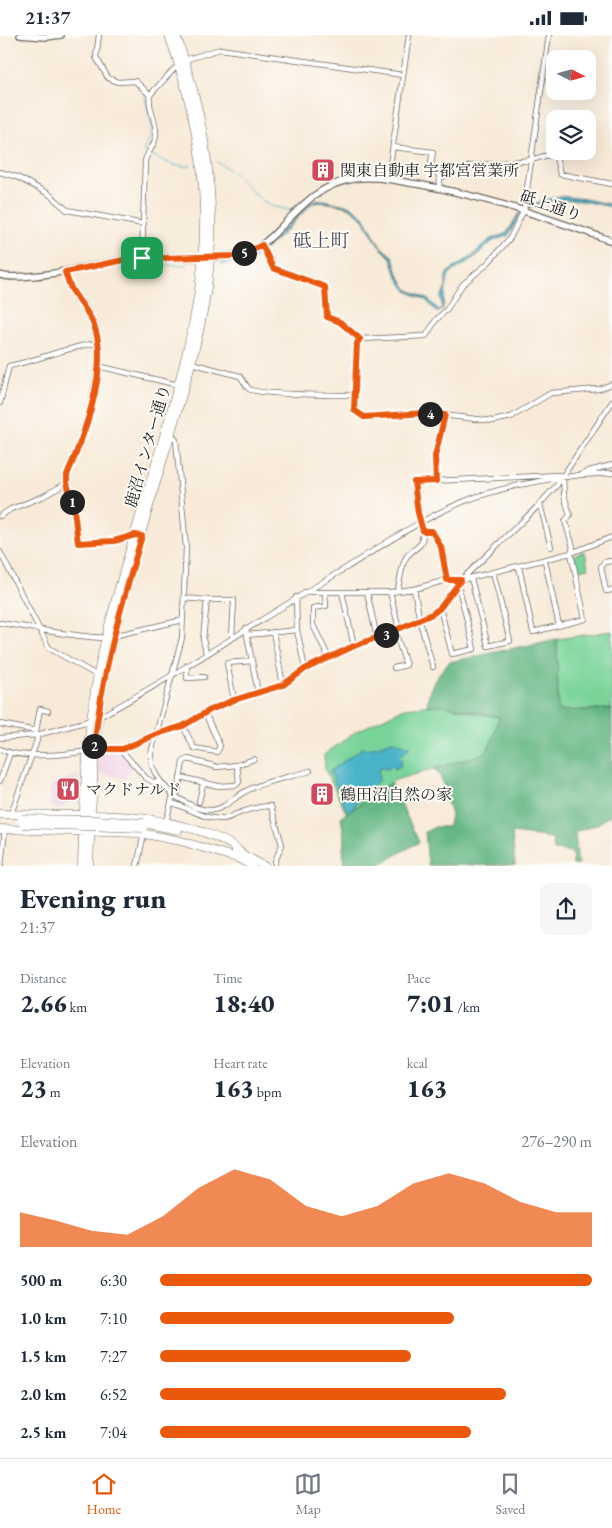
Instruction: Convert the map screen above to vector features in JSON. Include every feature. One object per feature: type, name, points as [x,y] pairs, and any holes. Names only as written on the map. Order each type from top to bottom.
[{"type":"main road","name":"鹿沼インター通り","points":[[169,35],[183,63]]},
{"type":"main road","name":"鹿沼インター通り","points":[[89,865],[87,814],[98,676],[204,307],[211,210],[209,165],[201,123],[176,35]]},
{"type":"main road","name":"鹿沼インター通り","points":[[168,432],[179,385],[188,362]]},
{"type":"main road","name":"鹿沼インター通り","points":[[94,719],[109,637]]},
{"type":"main road","points":[[0,814],[136,816],[166,822],[210,835],[232,845],[252,865]]},
{"type":"main road","points":[[0,818],[23,822],[143,828],[183,836],[264,865]]},
{"type":"main road","points":[[2,827],[23,822]]},
{"type":"main road","points":[[2,827],[87,830],[143,828]]},
{"type":"main road","name":"鹿沼インター通り","points":[[82,865],[87,830]]},
{"type":"street","points":[[20,35],[46,37],[61,35]]},
{"type":"street","points":[[99,35],[96,57],[108,78],[118,82],[135,81],[150,95]]},
{"type":"street","points":[[388,179],[409,35]]},
{"type":"street","points":[[262,245],[273,268],[325,287],[327,317],[340,322],[360,339],[422,337],[426,335],[436,320],[447,309],[462,285],[487,264],[510,238],[524,210],[549,35]]},
{"type":"street","points":[[142,258],[145,161],[156,137],[155,120],[149,101],[150,95],[174,69],[183,63],[220,49],[403,75]]},
{"type":"street","points":[[393,147],[433,152],[431,162],[440,177],[439,189]]},
{"type":"street","points":[[440,177],[470,167],[500,162],[531,160],[548,155],[556,157],[560,174],[612,184]]},
{"type":"street","points":[[0,172],[17,177],[49,195],[67,210],[144,225]]},
{"type":"street","name":"砥上通り","points":[[0,275],[18,277],[65,272],[117,261],[142,258],[207,257],[242,254],[262,245],[307,200],[326,188],[355,178],[388,179],[481,197],[612,241]]},
{"type":"street","points":[[65,272],[71,290],[84,305],[94,324],[97,343],[98,367],[88,421],[67,475],[78,543],[114,541],[138,535]]},
{"type":"street","points":[[360,339],[357,343],[354,410],[364,417],[425,413],[493,421],[512,417],[551,393],[599,389],[612,385]]},
{"type":"street","points":[[0,403],[9,366],[97,343]]},
{"type":"street","points":[[188,362],[240,376],[248,388],[253,390],[274,393],[356,395]]},
{"type":"street","points":[[98,367],[179,385]]},
{"type":"street","points":[[0,749],[10,753],[63,755],[91,750],[120,749],[183,726],[205,713],[234,700],[283,685],[305,669],[354,646],[397,630],[440,608],[459,582],[540,504],[563,477],[612,402]]},
{"type":"street","points":[[436,481],[435,456],[445,415]]},
{"type":"street","points":[[168,432],[176,440],[186,547],[183,620],[182,638],[156,735],[151,760],[152,767],[161,783],[173,795],[184,803],[204,810],[219,809],[247,791],[310,771]]},
{"type":"street","points":[[580,475],[612,465]]},
{"type":"street","points":[[0,738],[37,733],[94,719],[130,700],[421,522],[466,501],[499,491],[563,477],[612,473]]},
{"type":"street","points":[[397,591],[402,578],[402,565],[408,555],[422,542],[423,531],[418,513],[414,482],[559,475],[563,477]]},
{"type":"street","points":[[518,567],[534,632],[585,619],[571,553],[573,547],[565,521],[570,515],[564,495],[563,477]]},
{"type":"street","points":[[0,516],[11,509],[42,497],[67,483]]},
{"type":"street","points":[[540,504],[551,547]]},
{"type":"street","points":[[423,531],[432,531],[441,547],[447,580]]},
{"type":"street","points":[[304,592],[390,592],[414,589],[447,580],[459,582],[493,572],[545,561],[612,537]]},
{"type":"street","points":[[0,552],[49,648],[98,676]]},
{"type":"street","points":[[545,561],[559,626]]},
{"type":"street","points":[[612,561],[604,562],[601,567],[606,591],[612,591]]},
{"type":"street","points":[[471,578],[488,646],[510,641],[493,572]]},
{"type":"street","points":[[440,608],[452,654],[474,649],[459,582]]},
{"type":"street","points":[[414,589],[433,667]]},
{"type":"street","points":[[325,592],[326,606],[312,608],[313,625],[329,658]]},
{"type":"street","points":[[342,592],[354,646]]},
{"type":"street","points":[[367,592],[377,638]]},
{"type":"street","points":[[390,592],[406,665],[394,669]]},
{"type":"street","points":[[296,597],[298,630],[305,669]]},
{"type":"street","points":[[184,598],[234,601],[232,637]]},
{"type":"street","points":[[206,653],[203,639],[207,600]]},
{"type":"street","points":[[0,623],[39,628],[68,635],[109,637],[183,620]]},
{"type":"street","points":[[246,629],[258,693]]},
{"type":"street","points":[[247,635],[298,630]]},
{"type":"street","points":[[273,632],[283,685]]},
{"type":"street","points":[[234,700],[227,663],[252,661]]},
{"type":"street","points":[[187,665],[187,678],[204,677]]},
{"type":"street","points":[[11,815],[37,740],[40,709],[48,711]]},
{"type":"street","points":[[183,726],[194,748],[217,752],[220,746],[205,713]]},
{"type":"street","points":[[0,724],[37,733]]},
{"type":"street","points":[[120,749],[146,778],[153,782],[161,783]]},
{"type":"street","points":[[0,781],[10,753]]},
{"type":"street","points":[[166,822],[173,795],[178,792],[184,762],[188,759],[217,767],[237,765],[254,759]]},
{"type":"street","points":[[180,777],[203,784],[218,786],[236,785],[238,782],[237,765]]},
{"type":"street","points":[[199,802],[203,784]]},
{"type":"street","points":[[171,803],[192,810],[200,815],[224,819],[261,806],[271,806],[282,845],[275,865]]},
{"type":"street","points":[[1,865],[2,827]]},
{"type":"street","points":[[137,865],[143,828]]},
{"type":"shaded area","points":[[122,752],[133,764],[125,779],[97,772],[99,753]]},
{"type":"shaded area","name":"マクドナルド","points":[[79,775],[78,798],[60,808],[50,808],[50,786],[54,782]]},
{"type":"green space","points":[[585,551],[588,568],[577,570],[574,557],[576,554]]},
{"type":"green space","points":[[612,631],[612,709],[558,711],[557,639]]},
{"type":"green space","points":[[557,639],[558,711],[612,709],[612,814],[596,825],[575,832],[578,865],[573,865],[572,852],[554,850],[552,838],[512,833],[515,865],[428,865],[425,832],[435,827],[448,827],[451,816],[441,778],[434,769],[486,753],[492,741],[499,717],[441,705],[427,706],[429,693],[434,682],[449,662]]},
{"type":"green space","points":[[441,704],[499,717],[492,741],[486,753],[395,780],[347,815],[325,769],[324,755],[355,732],[405,708]]},
{"type":"green space","points":[[391,783],[419,842],[379,865],[344,865],[343,847],[345,842],[341,817]]},
{"type":"water","points":[[559,196],[585,199],[612,205],[612,207],[570,200],[549,201],[529,208],[528,206]]},
{"type":"water","points":[[324,200],[350,206],[364,216],[380,246],[393,257],[398,274],[407,289],[428,299],[439,310],[442,307],[441,297],[446,287],[443,308],[438,313],[426,300],[407,291],[397,276],[391,258],[379,246],[363,218],[349,207],[324,202],[312,203],[276,240],[254,258],[222,265],[221,263],[254,256],[312,201]]},
{"type":"water","points":[[520,214],[508,236],[491,242],[478,255],[449,274],[446,287],[448,272],[474,256],[489,240],[507,233]]},
{"type":"water","points":[[393,741],[410,747],[399,757],[402,761],[400,766],[395,769],[392,766],[387,769],[381,768],[378,771],[379,780],[356,803],[353,810],[347,811],[330,771],[362,748],[368,749]]},
{"type":"waterway","points":[[145,96],[152,126],[151,136],[143,151],[146,152]]},
{"type":"waterway","points":[[150,154],[175,165],[191,166]]},
{"type":"waterway","points":[[216,162],[231,170],[267,204],[294,212]]},
{"type":"waterway","points":[[577,200],[588,201]]},
{"type":"waterway","points":[[606,205],[612,207]]},
{"type":"waterway","points":[[452,269],[485,244]]},
{"type":"waterway","points":[[141,265],[187,265]]},
{"type":"waterway","points":[[447,280],[450,272]]},
{"type":"waterway","points":[[398,278],[407,291]]},
{"type":"place","name":"関東自動車 宇都宮営業所","points":[[323,170]]},
{"type":"place","name":"マクドナルド","points":[[68,789]]},
{"type":"place","name":"鶴田沼自然の家","points":[[322,794]]},
{"type":"district","name":"砥上町","points":[[321,240]]},
{"type":"route","points":[[262,245],[273,268],[325,287],[327,317],[340,322],[360,339],[357,343],[354,410],[364,417],[425,413],[445,415],[435,456],[436,481],[414,482],[418,513],[423,531],[432,531],[441,547],[447,580],[461,580],[440,608],[432,614],[354,646],[305,669],[283,685],[234,700],[210,710],[183,726],[157,734],[123,749],[94,749],[97,717],[108,656],[142,536],[135,535],[114,541],[78,543],[67,475],[88,421],[99,363],[94,324],[84,305],[71,290],[65,272],[117,261],[142,258],[234,256],[262,245]]}]
